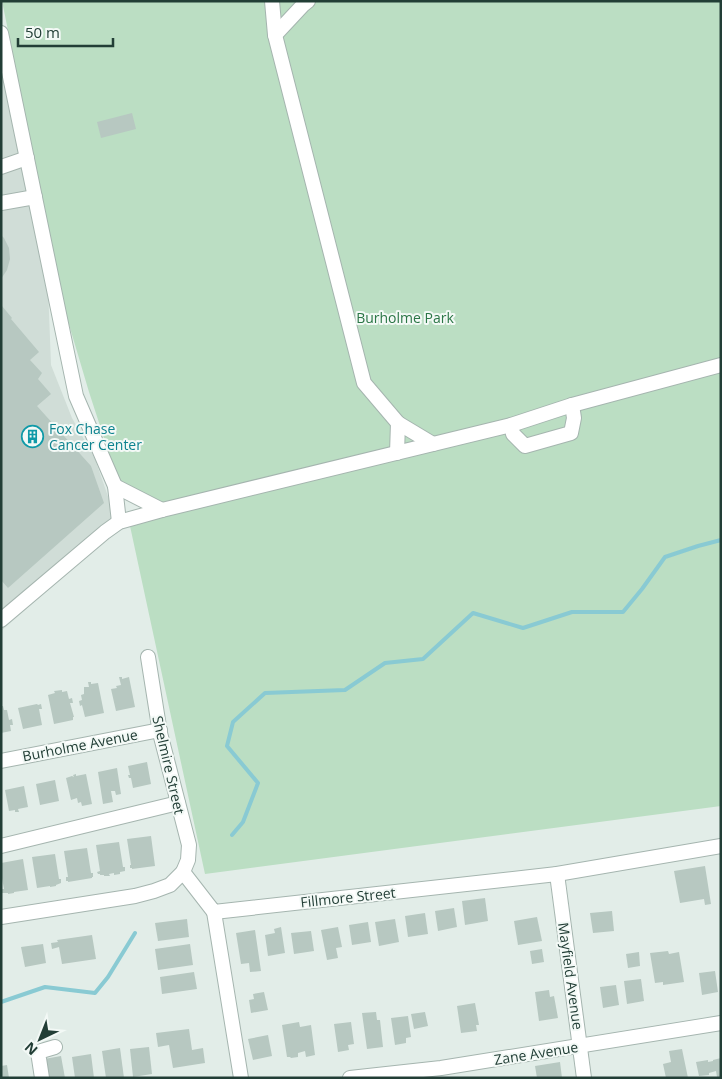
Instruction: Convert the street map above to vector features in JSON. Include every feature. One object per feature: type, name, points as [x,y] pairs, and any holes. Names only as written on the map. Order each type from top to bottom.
[{"type":"street","points":[[272,1],[275,35],[364,384],[398,424],[433,444]]},
{"type":"street","points":[[275,35],[301,2]]},
{"type":"street","points":[[1,33],[76,396],[115,486],[119,522]]},
{"type":"street","points":[[1,167],[27,158]]},
{"type":"street","points":[[1,203],[35,197]]},
{"type":"street","points":[[1,620],[119,522],[511,425],[572,405],[721,365]]},
{"type":"street","points":[[511,425],[513,434],[525,446],[571,433],[574,418],[572,405]]},
{"type":"street","points":[[397,453],[398,424]]},
{"type":"street","points":[[115,486],[162,510]]},
{"type":"street","name":"Shelmire Street","points":[[148,657],[160,730],[189,845],[188,860],[183,872]]},
{"type":"street","name":"Burholme Avenue","points":[[1,761],[160,730]]},
{"type":"street","points":[[1,846],[178,803]]},
{"type":"street","name":"Fillmore Street","points":[[214,912],[557,874],[721,846]]},
{"type":"street","points":[[1,917],[142,894],[170,885],[183,872],[214,912],[240,1078]]},
{"type":"street","name":"Mayfield Avenue","points":[[557,874],[584,1078]]},
{"type":"street","name":"Zane Avenue","points":[[350,1078],[441,1068],[721,1023]]},
{"type":"street","points":[[42,1078],[38,1052],[55,1047]]},
{"type":"shaded area","points":[[1,65],[48,286],[51,365],[72,418],[95,459],[119,528],[1,631]]},
{"type":"green space","name":"Burholme Park","points":[[2,1],[721,1],[721,806],[205,874],[130,526],[150,520],[143,495],[117,478],[65,311]]},
{"type":"building","points":[[132,113],[136,129],[101,138],[97,122]]},
{"type":"building","points":[[1,235],[9,248],[10,259],[7,270],[1,279]]},
{"type":"building","name":"Fox Chase Cancer Center","points":[[2,306],[39,352],[30,360],[42,373],[38,379],[51,394],[37,406],[91,466],[104,503],[8,588],[1,580]]},
{"type":"building","points":[[119,677],[122,677],[122,679],[129,677],[135,707],[116,711],[111,689],[121,685]]},
{"type":"building","points":[[88,682],[91,682],[91,684],[98,683],[104,713],[85,717],[79,701],[82,700],[81,695],[84,694],[84,687],[89,687]]},
{"type":"building","points":[[62,690],[62,692],[67,691],[69,699],[72,698],[73,703],[70,703],[74,717],[73,720],[54,724],[48,695],[55,693],[54,691]]},
{"type":"building","points":[[41,704],[42,709],[39,709],[42,725],[23,729],[18,708]]},
{"type":"building","points":[[1,706],[3,706],[4,710],[7,710],[9,720],[12,719],[13,725],[10,725],[11,731],[1,733]]},
{"type":"building","points":[[147,762],[151,784],[133,788],[131,778],[128,775],[130,775],[128,766]]},
{"type":"building","points":[[117,768],[121,794],[116,795],[115,791],[111,791],[113,802],[103,804],[98,772]]},
{"type":"building","points":[[76,774],[76,776],[86,774],[92,804],[82,806],[81,802],[78,803],[77,798],[71,800],[66,778],[74,777],[73,775]]},
{"type":"building","points":[[55,780],[59,801],[40,805],[36,784]]},
{"type":"building","points":[[24,786],[28,807],[18,809],[19,812],[15,812],[15,810],[9,811],[5,790]]},
{"type":"building","points":[[151,836],[155,866],[130,868],[127,839]]},
{"type":"building","points":[[119,842],[125,871],[120,872],[120,874],[109,874],[110,876],[98,874],[97,872],[100,871],[96,845]]},
{"type":"building","points":[[87,848],[93,877],[66,881],[66,877],[68,877],[64,851]]},
{"type":"building","points":[[55,854],[61,883],[56,886],[37,888],[32,857]]},
{"type":"building","points":[[23,859],[28,890],[8,894],[2,893],[2,889],[4,889],[1,863]]},
{"type":"building","points":[[705,866],[711,904],[705,905],[704,899],[680,903],[674,871]]},
{"type":"building","points":[[485,898],[488,921],[465,925],[462,901]]},
{"type":"building","points":[[454,908],[457,927],[438,931],[435,911]]},
{"type":"building","points":[[612,911],[614,931],[593,933],[590,913]]},
{"type":"building","points":[[425,913],[428,934],[408,937],[405,916]]},
{"type":"building","points":[[537,917],[542,941],[518,945],[514,921]]},
{"type":"building","points":[[187,919],[189,937],[158,941],[155,923]]},
{"type":"building","points":[[395,919],[399,942],[379,946],[375,922]]},
{"type":"building","points":[[368,922],[371,942],[352,945],[349,925]]},
{"type":"building","points":[[281,927],[285,953],[268,956],[265,935],[275,933],[274,929]]},
{"type":"building","points":[[338,927],[342,947],[336,948],[338,958],[327,960],[321,930]]},
{"type":"building","points":[[255,930],[261,971],[250,972],[249,963],[241,964],[236,933]]},
{"type":"building","points":[[311,931],[314,951],[294,954],[291,933]]},
{"type":"building","points":[[92,935],[96,959],[62,964],[59,947],[52,949],[51,943],[58,942],[57,940]]},
{"type":"building","points":[[43,944],[46,963],[25,967],[21,947]]},
{"type":"building","points":[[190,944],[193,965],[158,970],[155,949]]},
{"type":"building","points":[[542,949],[544,962],[532,964],[530,951]]},
{"type":"building","points":[[668,951],[669,954],[679,952],[684,982],[663,985],[663,982],[655,983],[650,953]]},
{"type":"building","points":[[639,952],[640,966],[628,968],[626,954]]},
{"type":"building","points":[[715,971],[718,992],[702,995],[699,973]]},
{"type":"building","points":[[194,972],[197,989],[162,994],[160,977]]},
{"type":"building","points":[[641,979],[644,1001],[627,1004],[624,981]]},
{"type":"building","points":[[616,985],[619,1005],[603,1008],[600,987]]},
{"type":"building","points":[[549,990],[550,997],[554,996],[558,1018],[539,1021],[535,992]]},
{"type":"building","points":[[264,992],[268,1010],[251,1013],[249,1000],[254,999],[253,994]]},
{"type":"building","points":[[475,1003],[479,1025],[476,1025],[477,1031],[461,1033],[457,1006]]},
{"type":"building","points":[[376,1012],[377,1020],[380,1020],[383,1047],[367,1049],[362,1013]]},
{"type":"building","points":[[425,1012],[428,1026],[414,1029],[411,1014]]},
{"type":"building","points":[[408,1016],[411,1037],[406,1038],[406,1043],[395,1045],[391,1018]]},
{"type":"building","points":[[299,1022],[300,1027],[311,1025],[315,1055],[306,1057],[305,1051],[298,1053],[298,1057],[287,1057],[282,1025]]},
{"type":"building","points":[[351,1022],[354,1044],[348,1045],[349,1050],[338,1052],[334,1024]]},
{"type":"building","points":[[189,1029],[192,1050],[203,1048],[205,1063],[173,1068],[169,1045],[158,1047],[156,1033]]},
{"type":"building","points":[[268,1035],[272,1056],[253,1060],[248,1039]]},
{"type":"building","points":[[149,1047],[152,1074],[133,1077],[130,1049]]},
{"type":"building","points":[[120,1048],[124,1078],[106,1078],[102,1051]]},
{"type":"building","points":[[682,1049],[688,1078],[666,1078],[663,1064],[671,1062],[669,1051]]},
{"type":"building","points":[[91,1054],[94,1078],[75,1078],[72,1057]]},
{"type":"building","points":[[61,1056],[65,1078],[47,1078],[44,1059]]},
{"type":"building","points":[[721,1058],[721,1077],[717,1077],[716,1071],[709,1073],[709,1075],[699,1076],[696,1062],[708,1060],[708,1062]]},
{"type":"building","points":[[560,1062],[562,1078],[537,1078],[535,1066]]},
{"type":"building","points":[[7,1065],[9,1078],[1,1078],[1,1066]]},
{"type":"waterway","points":[[232,835],[243,822],[258,783],[227,746],[233,722],[265,693],[345,690],[385,663],[423,659],[473,613],[523,628],[572,612],[623,612],[665,557],[721,540]]},
{"type":"waterway","points":[[1,1002],[45,987],[95,993],[108,977],[135,933]]},
{"type":"place","name":"Fox Chase Cancer Center","points":[[33,436]]}]
